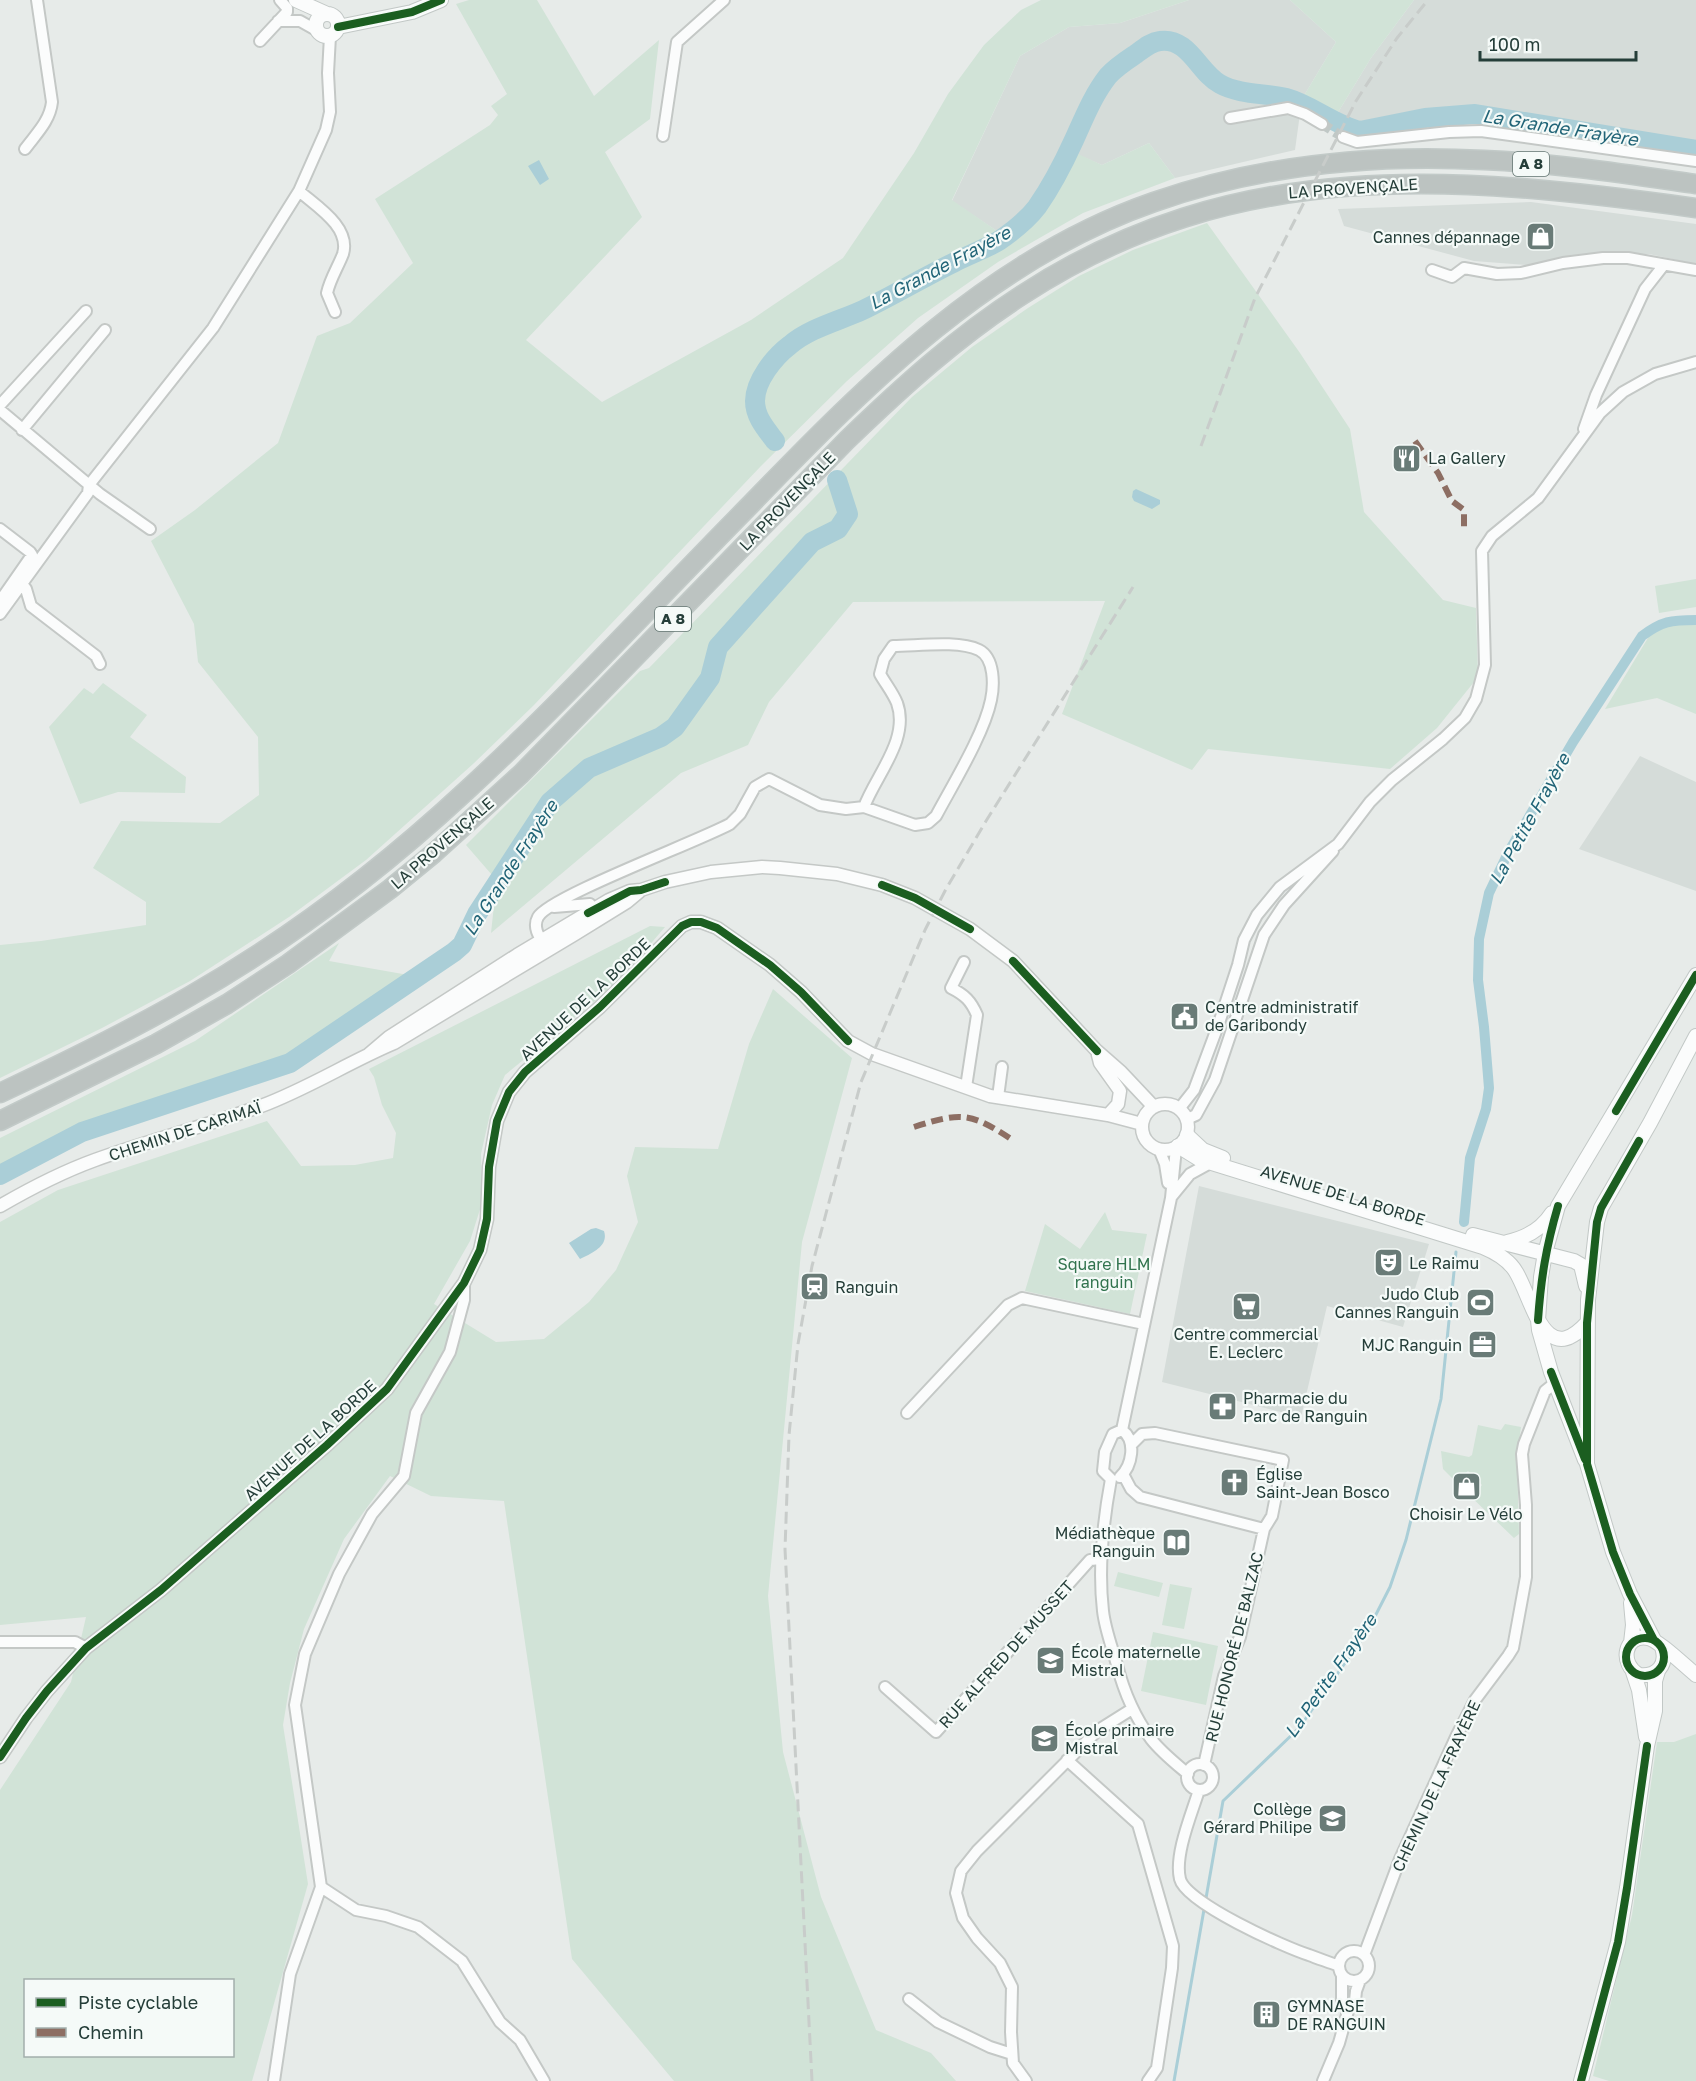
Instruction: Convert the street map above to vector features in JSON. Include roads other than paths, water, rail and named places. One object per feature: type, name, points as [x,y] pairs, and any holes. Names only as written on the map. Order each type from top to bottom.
[{"type":"highway","name":"LA PROVENÇALE","points":[[0,1093],[191,996],[265,950],[370,875],[465,792],[544,717],[828,424],[892,364],[978,296],[1012,272],[1059,244],[1149,203],[1195,189],[1250,175],[1330,163],[1428,158],[1487,160],[1696,184]]},
{"type":"highway","name":"LA PROVENÇALE","points":[[0,1121],[156,1044],[227,1004],[288,964],[390,889],[434,853],[520,774],[847,440],[897,393],[977,325],[1023,294],[1073,265],[1157,227],[1206,211],[1252,199],[1333,186],[1484,184],[1609,196],[1696,208]]},
{"type":"main road","points":[[291,0],[327,24],[381,19],[412,12],[441,0]]},
{"type":"main road","points":[[296,0],[327,24]]},
{"type":"main road","points":[[1505,1243],[1536,1231],[1558,1206],[1696,975]]},
{"type":"main road","points":[[1587,1464],[1588,1300],[1601,1208],[1696,1036]]},
{"type":"main road","points":[[1181,1143],[1199,1159],[1210,1163],[1489,1249],[1506,1260],[1515,1270],[1538,1320],[1555,1383],[1587,1464],[1613,1552],[1630,1594],[1658,1644],[1664,1660],[1656,1681],[1655,1712],[1647,1746],[1628,1888],[1618,1942],[1581,2081]]},
{"type":"main road","name":"AVENUE DE LA BORDE","points":[[1181,1143],[1197,1146],[1208,1153],[1440,1225],[1574,1261],[1581,1265],[1588,1300]]},
{"type":"main road","points":[[1558,1206],[1545,1253],[1538,1320],[1551,1336],[1559,1339],[1576,1334],[1587,1323]]},
{"type":"main road","points":[[1630,1594],[1633,1625],[1631,1643],[1626,1654],[1629,1667],[1640,1690],[1647,1746]]},
{"type":"main road","points":[[1631,1643],[1644,1638],[1658,1644],[1694,1673]]},
{"type":"main road","points":[[1633,1672],[1646,1676],[1660,1668],[1674,1667],[1694,1673]]},
{"type":"street","points":[[25,149],[46,122],[51,112],[52,102],[37,0]]},
{"type":"street","points":[[260,41],[287,12],[287,8],[280,0]]},
{"type":"street","points":[[663,136],[677,42],[724,0]]},
{"type":"street","points":[[0,614],[88,493],[89,484],[213,328],[299,191],[326,130],[330,112],[327,24],[295,20],[278,21]]},
{"type":"street","points":[[1230,118],[1288,108],[1305,114],[1322,124]]},
{"type":"street","points":[[1343,137],[1357,142],[1449,132],[1481,131],[1696,161]]},
{"type":"street","points":[[299,191],[333,221],[342,235],[345,246],[327,293],[335,312]]},
{"type":"street","points":[[1432,270],[1452,277],[1464,268],[1497,274],[1521,273],[1563,263],[1603,258],[1628,258],[1696,270]]},
{"type":"street","points":[[1581,437],[1596,395],[1645,289],[1663,266]]},
{"type":"street","points":[[0,405],[86,310]]},
{"type":"street","points":[[22,430],[105,330]]},
{"type":"street","points":[[1181,1143],[1171,1150],[1153,1147],[1144,1137],[1142,1124],[1146,1114],[1154,1107],[1167,1104],[1183,1114],[1196,1115],[1215,1080],[1264,935],[1284,905],[1328,858],[1370,802],[1392,780],[1465,718],[1476,699],[1485,665],[1482,551],[1492,536],[1538,498],[1600,413],[1635,384],[1655,374],[1696,362]]},
{"type":"street","points":[[0,410],[89,484],[150,529]]},
{"type":"street","points":[[0,529],[32,555],[0,601]]},
{"type":"street","points":[[23,585],[31,606],[96,656],[100,664]]},
{"type":"street","points":[[544,945],[536,925],[539,916],[546,909],[730,824],[740,814],[756,787],[770,779],[820,805],[846,809],[864,807],[915,825],[928,823],[936,816],[980,730],[991,700],[991,667],[988,658],[981,651],[962,645],[893,646],[884,659],[880,674],[897,703],[900,728],[893,749],[864,807]]},
{"type":"street","points":[[1122,1431],[1181,1143],[1183,1114],[1219,1023],[1244,940],[1257,915],[1280,887],[1338,844]]},
{"type":"street","name":"CHEMIN DE CARIMAÏ","points":[[0,1206],[39,1184],[93,1161],[271,1103],[394,1043],[544,945],[594,905],[630,891],[665,882],[711,872],[762,867],[813,870],[862,879],[889,887],[947,915],[1013,961],[1097,1051],[1121,1071],[1154,1107]]},
{"type":"street","points":[[594,885],[586,893],[585,899],[594,905]]},
{"type":"street","name":"CHEMIN DE CARIMAÏ","points":[[544,945],[627,902],[641,890]]},
{"type":"street","points":[[546,909],[594,905]]},
{"type":"street","name":"AVENUE DE LA BORDE","points":[[0,1757],[33,1709],[86,1648],[161,1590],[375,1402],[445,1311],[464,1283],[480,1250],[487,1219],[489,1167],[496,1121],[509,1092],[525,1072],[600,1007],[682,926],[691,922],[701,922],[717,928],[761,959],[801,992],[848,1041],[872,1054],[966,1088]]},
{"type":"street","points":[[964,962],[951,988],[964,995],[972,1004],[977,1015],[966,1088],[998,1097],[1108,1115],[1142,1124]]},
{"type":"street","name":"CHEMIN DE CARIMAÏ","points":[[1097,1051],[1100,1063],[1120,1091],[1118,1104],[1108,1115]]},
{"type":"street","points":[[998,1097],[1002,1067]]},
{"type":"street","points":[[1159,1149],[1165,1164],[1170,1198]]},
{"type":"street","points":[[1170,1198],[1190,1174],[1210,1163]]},
{"type":"street","points":[[274,2081],[290,1974],[321,1887],[295,1705],[305,1654],[339,1574],[372,1514],[404,1476],[416,1413],[450,1352],[464,1299],[464,1283]]},
{"type":"street","points":[[907,1413],[1008,1305],[1022,1298],[1144,1324]]},
{"type":"street","name":"CHEMIN DE LA FRAYÈRE","points":[[1364,1955],[1400,1859],[1456,1735],[1475,1700],[1513,1648],[1526,1577],[1526,1505],[1522,1454],[1545,1391],[1555,1383]]},
{"type":"street","points":[[1122,1431],[1127,1434],[1132,1444],[1130,1461],[1123,1474],[1116,1479],[1111,1479],[1103,1471],[1105,1452],[1113,1434],[1122,1431]]},
{"type":"street","name":"RUE HONORÉ DE BALZAC","points":[[1132,1444],[1143,1434],[1155,1433],[1283,1460],[1272,1516],[1264,1529],[1240,1637],[1224,1676],[1204,1765]]},
{"type":"street","points":[[1123,1474],[1131,1489],[1140,1497],[1264,1529]]},
{"type":"street","points":[[1111,1479],[1101,1559],[1103,1612],[1125,1695],[1152,1740],[1188,1774],[1190,1784],[1199,1790]]},
{"type":"street","name":"RUE ALFRED DE MUSSET","points":[[885,1687],[936,1732],[1090,1560],[1101,1559]]},
{"type":"street","points":[[0,1642],[75,1642],[86,1648]]},
{"type":"street","points":[[1026,2081],[1013,2063],[1012,1987],[1000,1963],[977,1938],[963,1918],[956,1893],[961,1872],[977,1851],[1097,1731],[1132,1709]]},
{"type":"street","points":[[1067,1760],[1138,1824],[1173,1946],[1172,1968],[1157,2068],[1148,2081]]},
{"type":"street","points":[[1188,1774],[1192,1767],[1204,1765],[1210,1770],[1213,1778],[1210,1785],[1199,1790],[1180,1856],[1180,1880],[1196,1897],[1213,1910],[1340,1971],[1350,1981],[1360,1980],[1367,1975],[1369,1967],[1364,1955],[1357,1951],[1348,1952],[1341,1958],[1340,1971],[1342,2000],[1348,2011]]},
{"type":"street","points":[[321,1887],[356,1910],[386,1916],[418,1927],[462,1961],[500,2022],[520,2040],[544,2081]]},
{"type":"street","points":[[1323,2081],[1348,2011],[1355,2001],[1360,1980]]},
{"type":"street","points":[[909,1999],[938,2022],[990,2047],[1012,2054]]},
{"type":"water","points":[[539,160],[549,179],[540,185],[528,166]]},
{"type":"water","points":[[1136,489],[1160,500],[1160,504],[1152,509],[1134,501],[1133,491]]},
{"type":"water","points":[[596,1228],[604,1231],[602,1245],[580,1259],[569,1243]]},
{"type":"waterway","name":"La Grande Frayère","points":[[775,441],[759,418],[755,401],[758,386],[766,370],[778,356],[806,334],[875,304],[995,243],[1015,229],[1033,212],[1047,191],[1093,99],[1108,76],[1125,61],[1160,41],[1179,44],[1213,79],[1228,88],[1296,101],[1360,131],[1425,118],[1475,114],[1696,150]]},
{"type":"waterway","name":"La Grande Frayère","points":[[0,1175],[82,1132],[290,1063],[454,952],[462,945],[477,914],[550,802],[589,768],[661,737],[675,727],[710,678],[718,647],[812,542],[838,529],[848,514],[837,480]]},
{"type":"waterway","name":"La Petite Frayère","points":[[1464,1222],[1470,1158],[1486,1109],[1489,1088],[1478,980],[1479,939],[1489,893],[1509,851],[1573,742],[1642,636],[1667,622],[1696,620]]},
{"type":"waterway","name":"La Petite Frayère","points":[[1174,2081],[1223,1801],[1299,1728],[1367,1632],[1390,1587],[1406,1540],[1441,1399],[1456,1252]]},
{"type":"tunnel","points":[[1322,124],[1343,137]]},
{"type":"railway","points":[[1201,446],[1255,298],[1356,101],[1397,38],[1428,0]]},
{"type":"railway","points":[[812,2081],[785,1549],[789,1435],[798,1344],[812,1266],[861,1082],[925,930],[986,821],[1133,587]]},
{"type":"place","name":"Cannes dépannage","points":[[1541,237]]},
{"type":"place","name":"La Gallery","points":[[1407,458]]},
{"type":"place","name":"Centre administratif de Garibondy","points":[[1184,1016]]},
{"type":"place","name":"Le Raimu","points":[[1388,1263]]},
{"type":"place","name":"Ranguin","points":[[814,1287]]},
{"type":"place","name":"Judo Club Cannes Ranguin","points":[[1480,1303]]},
{"type":"place","name":"Centre commercial E. Leclerc","points":[[1246,1306]]},
{"type":"place","name":"MJC Ranguin","points":[[1483,1345]]},
{"type":"place","name":"Pharmacie du Parc de Ranguin","points":[[1222,1407]]},
{"type":"place","name":"Église Saint-Jean Bosco","points":[[1235,1483]]},
{"type":"place","name":"Choisir Le Vélo","points":[[1466,1486]]},
{"type":"place","name":"Médiathèque Ranguin","points":[[1176,1542]]},
{"type":"place","name":"École maternelle Mistral","points":[[1050,1661]]},
{"type":"place","name":"École primaire Mistral","points":[[1044,1739]]},
{"type":"place","name":"Collège Gérard Philipe","points":[[1333,1818]]},
{"type":"place","name":"GYMNASE DE RANGUIN","points":[[1266,2015]]},
{"type":"park label","name":"Square HLM ranguin","points":[[1104,1273]]}]
